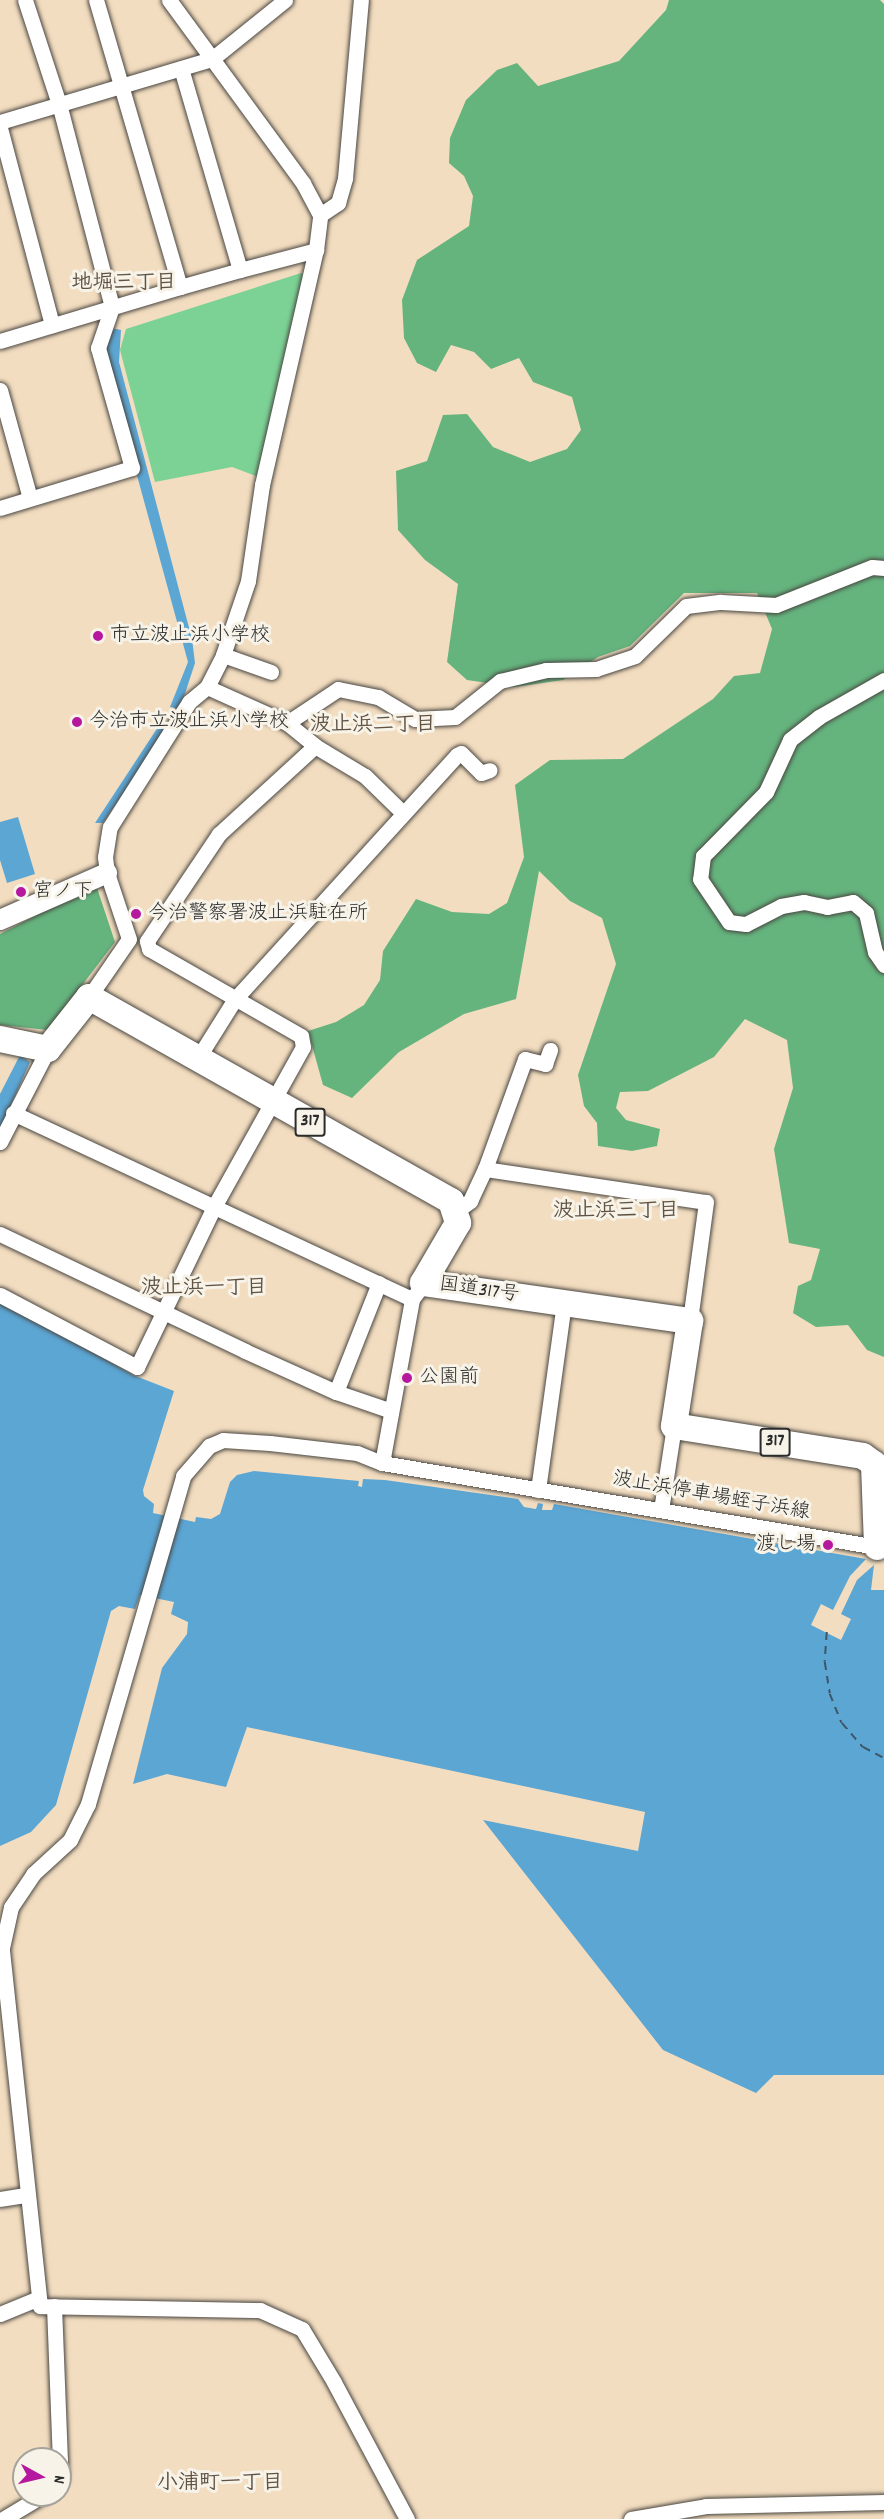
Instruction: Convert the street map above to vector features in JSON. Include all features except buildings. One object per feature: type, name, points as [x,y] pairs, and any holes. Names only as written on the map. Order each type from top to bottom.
[{"type":"highway","points":[[0,1039],[48,1048],[88,997]]},
{"type":"highway","name":"317","points":[[88,997],[441,1193],[451,1201],[455,1212]]},
{"type":"highway","name":"国道317号","points":[[455,1212],[458,1223],[417,1291],[564,1303],[690,1321]]},
{"type":"highway","points":[[674,1426],[690,1321]]},
{"type":"highway","name":"317","points":[[674,1426],[863,1456],[874,1464],[877,1546]]},
{"type":"street","points":[[0,508],[132,468],[98,348],[111,307],[59,104],[25,0]]},
{"type":"street","points":[[96,0],[180,287]]},
{"type":"street","points":[[129,939],[107,873],[105,857],[110,827],[189,702],[207,687],[223,655],[248,581],[262,485],[316,250],[320,215],[303,183],[169,0]]},
{"type":"street","points":[[0,122],[212,59],[285,0]]},
{"type":"street","points":[[320,215],[338,203],[345,178],[361,0]]},
{"type":"street","points":[[181,68],[240,270]]},
{"type":"street","points":[[0,128],[52,325]]},
{"type":"street","points":[[0,341],[180,287],[316,250]]},
{"type":"street","points":[[0,390],[30,498]]},
{"type":"street","points":[[287,723],[338,689],[378,697],[414,718],[455,717],[500,681],[546,670],[596,669],[635,656],[686,606],[721,602],[776,605],[872,567],[884,568]]},
{"type":"street","points":[[223,655],[272,672]]},
{"type":"street","points":[[884,680],[819,717],[790,740],[766,792],[703,856],[700,879],[729,922],[746,924],[781,906],[804,902],[827,907],[853,902],[866,913],[875,952],[884,965]]},
{"type":"street","points":[[207,687],[287,723],[315,746],[365,776],[402,812]]},
{"type":"street","points":[[0,1295],[137,1367],[215,1204],[303,1047],[301,1036],[149,949],[147,941],[219,834],[315,746]]},
{"type":"street","points":[[198,1058],[235,999],[402,812],[457,755],[461,753],[481,773],[490,770]]},
{"type":"street","points":[[0,920],[107,873]]},
{"type":"street","points":[[129,939],[147,941]]},
{"type":"street","points":[[88,997],[129,939]]},
{"type":"street","points":[[0,1142],[48,1048]]},
{"type":"street","points":[[455,1212],[470,1201],[485,1169],[525,1059],[545,1065],[550,1050]]},
{"type":"street","points":[[13,1113],[215,1204],[379,1283],[417,1291],[389,1410],[382,1462]]},
{"type":"street","points":[[485,1169],[706,1202],[690,1321]]},
{"type":"street","points":[[0,1233],[163,1313],[336,1392],[389,1410]]},
{"type":"street","points":[[336,1392],[379,1283]]},
{"type":"street","points":[[538,1490],[564,1303]]},
{"type":"street","points":[[661,1510],[674,1426]]},
{"type":"street","name":"波止浜停車場蛭子浜線","points":[[39,2298],[26,2195],[2,1948],[11,1907],[33,1874],[69,1840],[88,1804],[169,1515],[183,1476],[209,1446],[223,1440],[357,1453],[382,1462],[538,1490],[877,1546]]},
{"type":"street","points":[[0,2199],[26,2195]]},
{"type":"street","points":[[0,2314],[39,2298],[40,2306],[260,2310],[302,2329],[334,2382],[407,2519]]},
{"type":"street","points":[[54,2306],[60,2447]]},
{"type":"street","points":[[631,2519],[675,2515],[706,2505],[884,2502]]},
{"type":"street","points":[[3,2519],[23,2507]]},
{"type":"green space","points":[[669,0],[880,0],[884,4],[884,1357],[867,1350],[848,1325],[816,1327],[793,1313],[798,1286],[811,1280],[820,1249],[789,1243],[774,1149],[793,1088],[787,1040],[745,1019],[714,1057],[648,1091],[620,1092],[616,1108],[626,1120],[660,1129],[657,1146],[632,1151],[598,1146],[597,1123],[584,1106],[578,1075],[616,964],[602,918],[570,901],[539,871],[516,999],[464,1014],[399,1052],[352,1098],[323,1085],[308,1031],[336,1022],[364,1005],[380,980],[383,951],[416,899],[452,912],[489,914],[507,903],[524,857],[515,785],[550,760],[623,759],[713,699],[734,676],[760,673],[772,629],[757,593],[684,593],[630,646],[598,657],[563,680],[515,687],[467,680],[447,662],[458,584],[425,560],[398,530],[396,471],[427,461],[443,415],[467,414],[493,447],[530,462],[567,449],[581,430],[572,397],[533,382],[519,358],[491,369],[474,352],[451,345],[436,372],[417,363],[404,338],[402,300],[417,260],[469,226],[473,196],[464,176],[449,163],[450,138],[466,100],[497,70],[517,63],[538,86],[619,61],[666,10]]},
{"type":"green space","points":[[301,273],[305,276],[259,477],[232,467],[155,482],[120,350],[126,329]]},
{"type":"green space","points":[[96,885],[115,942],[48,1030],[0,1025],[0,934]]},
{"type":"water","points":[[111,328],[121,330],[119,362],[192,639],[195,663],[180,709],[170,707],[188,662],[109,373],[103,346]]},
{"type":"water","points":[[160,724],[167,728],[103,823],[95,823]]},
{"type":"water","points":[[18,817],[35,874],[7,883],[0,860],[0,822]]},
{"type":"water","points":[[20,1055],[30,1062],[0,1130],[0,1094]]},
{"type":"water","points":[[0,1299],[133,1375],[174,1391],[143,1490],[144,1496],[154,1504],[153,1513],[195,1522],[196,1517],[211,1519],[220,1514],[230,1482],[237,1475],[254,1471],[359,1481],[358,1486],[362,1487],[363,1479],[385,1480],[518,1499],[524,1507],[536,1509],[538,1503],[543,1504],[542,1510],[552,1510],[554,1504],[866,1559],[874,1565],[871,1590],[884,1590],[884,2075],[774,2075],[756,2093],[663,2050],[483,1820],[638,1851],[645,1812],[247,1727],[226,1787],[167,1774],[133,1784],[162,1668],[187,1634],[188,1622],[171,1614],[174,1602],[140,1595],[135,1609],[119,1606],[111,1611],[56,1805],[31,1832],[0,1846]]},
{"type":"pier","points":[[866,1559],[874,1565],[857,1580],[841,1614],[851,1619],[841,1640],[811,1625],[821,1604],[833,1610],[850,1576]]},
{"type":"ferry route","points":[[827,1632],[825,1662],[830,1694],[842,1723],[863,1747],[884,1758]]},
{"type":"place","name":"市立波止浜小学校","points":[[98,636]]},
{"type":"place","name":"今治市立波止浜小学校","points":[[77,722]]},
{"type":"place","name":"宮ノ下","points":[[21,892]]},
{"type":"place","name":"今治警察署波止浜駐在所","points":[[136,914]]},
{"type":"place","name":"公園前","points":[[407,1378]]},
{"type":"place","name":"渡し場","points":[[828,1545]]},
{"type":"district","name":"地堀三丁目","points":[[124,284]]},
{"type":"district","name":"波止浜二丁目","points":[[373,726]]},
{"type":"district","name":"波止浜三丁目","points":[[616,1212]]},
{"type":"district","name":"波止浜一丁目","points":[[204,1289]]},
{"type":"district","name":"小浦町一丁目","points":[[220,2484]]}]
